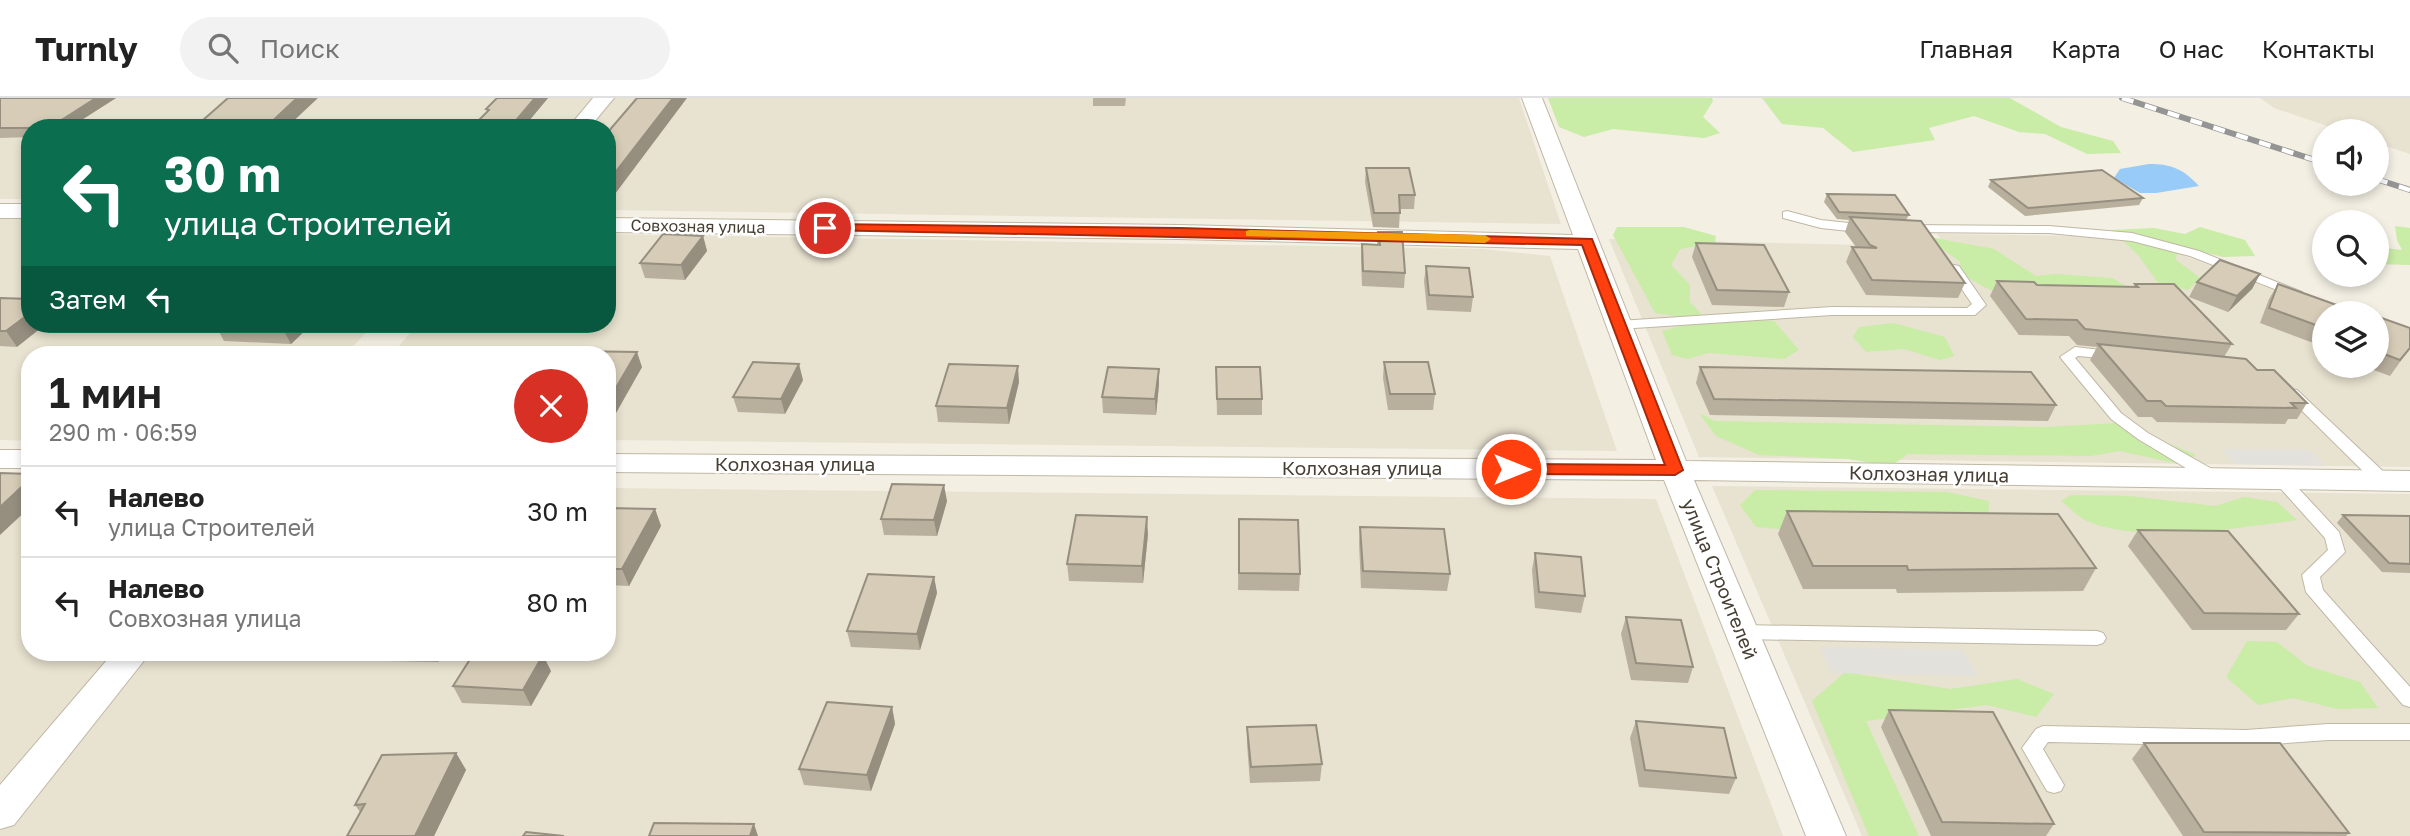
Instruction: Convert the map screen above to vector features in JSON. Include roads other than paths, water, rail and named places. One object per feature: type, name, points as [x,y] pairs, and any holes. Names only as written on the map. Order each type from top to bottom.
[{"type":"street","points":[[586,119],[604,98]]},
{"type":"street","name":"улица Строителей","points":[[1532,98],[1675,470],[1826,836]]},
{"type":"street","points":[[0,211],[21,211]]},
{"type":"street","name":"Совхозная улица","points":[[616,225],[1192,232],[1587,242]]},
{"type":"street","points":[[0,459],[21,459]]},
{"type":"street","name":"Колхозная улица","points":[[616,463],[1675,470],[2396,480]]},
{"type":"street","points":[[0,813],[126,661]]},
{"type":"lane","points":[[1787,215],[1821,224],[1930,235],[2090,232],[2133,237],[2173,247],[2304,295]]},
{"type":"lane","points":[[1619,325],[1832,311],[1970,312],[1979,305],[1949,262]]},
{"type":"lane","points":[[2127,356],[2075,351],[2067,357],[2116,416],[2143,436],[2215,478]]},
{"type":"lane","points":[[2280,382],[2396,480]]},
{"type":"lane","points":[[2280,479],[2333,536],[2337,552],[2311,575],[2315,592],[2410,700]]},
{"type":"lane","points":[[1742,632],[2097,638]]},
{"type":"lane","points":[[2054,785],[2032,748],[2043,734],[2246,738],[2328,732],[2410,732]]},
{"type":"water","points":[[2149,164],[2177,169],[2199,186],[2140,193],[2114,178],[2120,169]]},
{"type":"railway","points":[[2122,98],[2312,159]]},
{"type":"railway","points":[[2389,183],[2410,190]]}]
